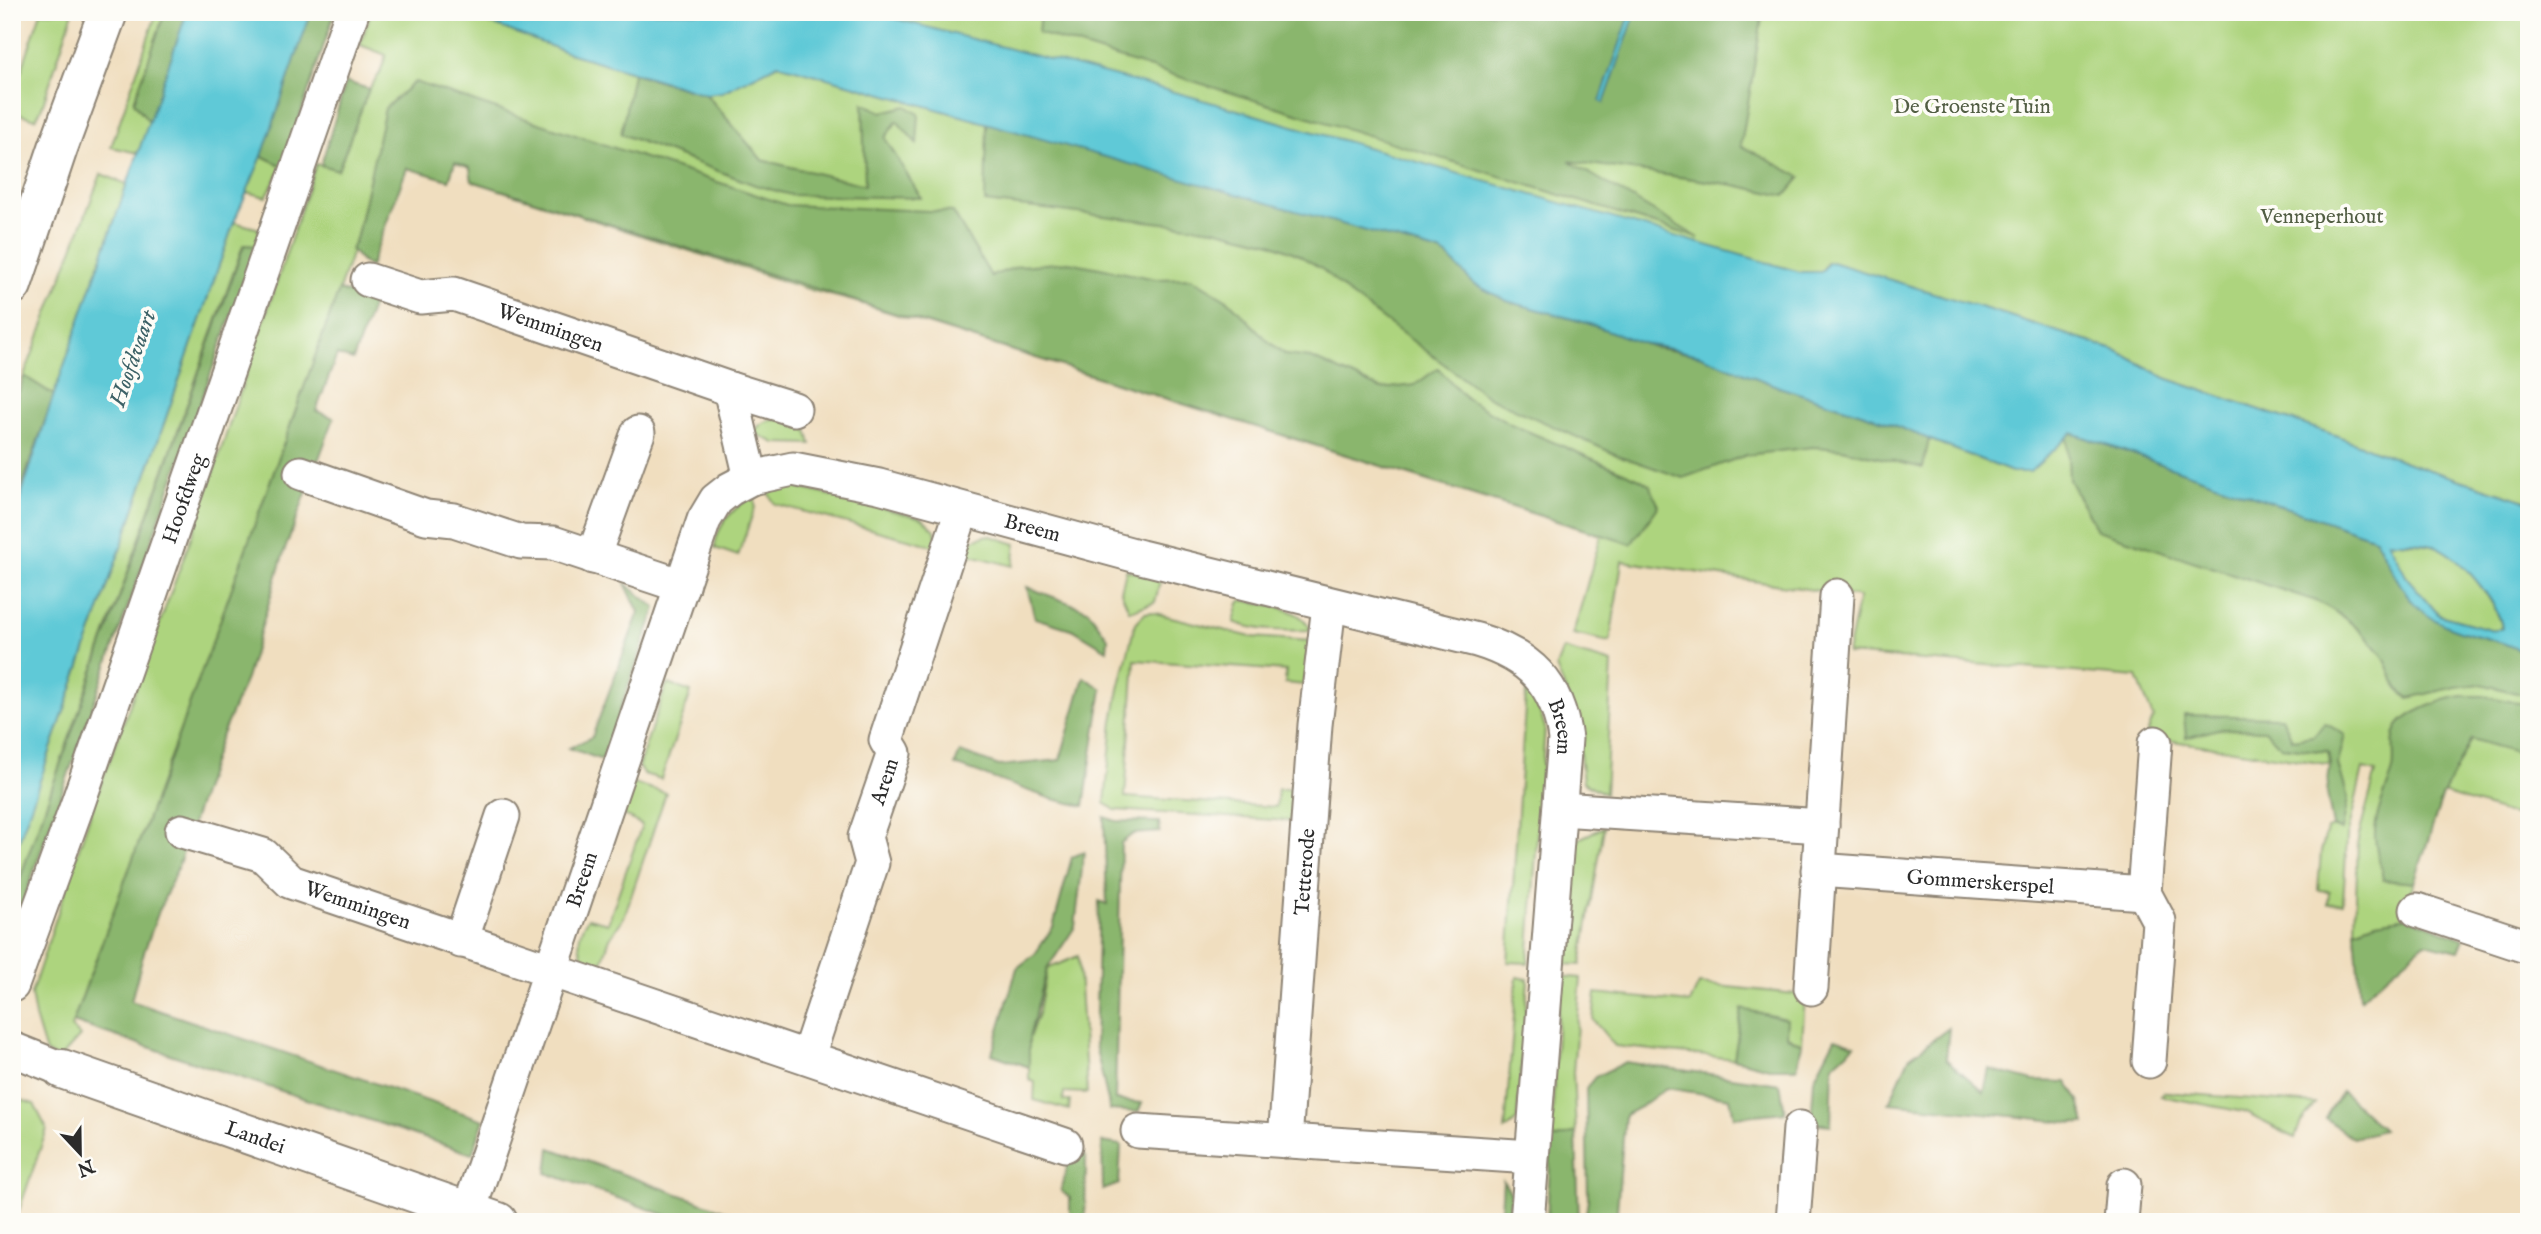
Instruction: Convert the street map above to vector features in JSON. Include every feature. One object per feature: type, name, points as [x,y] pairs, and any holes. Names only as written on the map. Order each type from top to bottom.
[{"type":"street","points":[[13,280],[108,12]]},
{"type":"street","name":"Hoofdweg","points":[[12,985],[83,791],[352,12]]},
{"type":"street","name":"Wemmingen","points":[[368,281],[420,297],[454,294],[794,409]]},
{"type":"street","points":[[730,389],[751,478]]},
{"type":"street","points":[[593,557],[638,433]]},
{"type":"street","name":"Breem","points":[[477,1218],[550,970],[704,520],[723,494],[751,478],[793,469],[878,486],[1329,605],[1477,640],[1495,645],[1530,666],[1556,699],[1563,721],[1565,755],[1527,1222]]},
{"type":"street","points":[[300,474],[426,517],[454,520],[522,542],[552,543],[682,586]]},
{"type":"street","name":"Arem","points":[[808,1056],[872,863],[865,837],[894,753],[886,740],[962,510]]},
{"type":"street","points":[[1811,988],[1837,596]]},
{"type":"street","name":"Tetterode","points":[[1285,1141],[1315,725],[1329,605]]},
{"type":"street","points":[[2149,1061],[2159,921],[2144,893],[2155,743]]},
{"type":"street","points":[[1560,809],[1822,826]]},
{"type":"street","points":[[461,941],[503,816]]},
{"type":"street","name":"Wemmingen","points":[[182,831],[264,855],[291,881],[550,970]]},
{"type":"street","name":"Gommerskerspel","points":[[1818,870],[2144,893]]},
{"type":"street","points":[[2417,910],[2529,947]]},
{"type":"street","points":[[550,970],[1065,1145]]},
{"type":"street","name":"Landei","points":[[12,1049],[477,1218]]},
{"type":"street","points":[[1793,1222],[1800,1128]]},
{"type":"street","points":[[1138,1131],[1531,1157]]},
{"type":"street","points":[[2121,1222],[2124,1185]]},
{"type":"green space","points":[[41,12],[73,12],[36,119],[12,112],[12,99]]},
{"type":"green space","points":[[157,12],[165,12],[134,102],[149,122],[138,153],[111,147]]},
{"type":"green space","points":[[165,12],[187,12],[149,122],[134,102]]},
{"type":"green space","points":[[311,12],[335,12],[283,166],[262,156]]},
{"type":"green space","points":[[371,12],[466,12],[569,53],[706,94],[722,92],[778,64],[1197,183],[1625,338],[1915,434],[2012,472],[2072,433],[2408,596],[2464,632],[2500,642],[2529,656],[2529,820],[2391,777],[2383,879],[2414,883],[2408,917],[2376,922],[2355,930],[2358,839],[2376,772],[2363,769],[2347,837],[2343,903],[2328,904],[2329,891],[2318,890],[2321,852],[2327,829],[2333,827],[2341,831],[2333,765],[2146,737],[2153,718],[2137,677],[1847,654],[1859,597],[1622,561],[1610,642],[1573,634],[1601,535],[814,291],[472,181],[470,168],[455,162],[449,180],[374,158],[357,236],[339,290],[71,1027],[80,1036],[60,1058],[46,1053],[31,994],[94,803],[200,513],[316,164],[338,169],[369,89],[380,73],[386,55],[360,45]]},
{"type":"green space","name":"Venneperhout","points":[[870,12],[2529,12],[2529,502],[2168,379],[2117,351],[2006,315],[1827,263],[1821,272],[1800,272]]},
{"type":"green space","points":[[1040,12],[1763,12],[1741,146],[1801,177],[1785,196],[1734,185],[1569,161],[1699,238],[1038,33]]},
{"type":"green space","points":[[633,73],[706,94],[762,160],[865,185],[863,103],[882,112],[906,106],[919,114],[917,144],[897,121],[885,138],[921,198],[791,195],[755,185],[621,134]]},
{"type":"green space","points":[[346,82],[369,89],[338,170],[321,165]]},
{"type":"green space","points":[[415,82],[787,205],[953,212],[991,276],[1019,266],[1069,262],[1156,279],[1191,278],[1229,301],[1268,341],[1286,355],[1311,358],[1381,389],[1415,385],[1438,368],[1466,398],[1513,425],[1640,479],[1650,486],[1659,506],[1631,544],[472,181],[470,168],[455,162],[449,180],[407,168],[370,267],[351,250],[357,236],[385,108]]},
{"type":"green space","points":[[987,122],[1440,252],[1474,284],[1507,301],[1587,323],[1657,348],[1699,355],[1782,388],[1868,415],[1929,439],[1923,468],[1842,449],[1813,447],[1747,455],[1683,478],[1617,455],[1490,398],[1349,294],[1322,269],[1271,243],[1214,229],[985,202]]},
{"type":"green space","points":[[262,156],[283,166],[266,197],[246,192]]},
{"type":"green space","points":[[101,174],[127,184],[54,395],[24,376]]},
{"type":"green space","points":[[234,222],[260,229],[256,246],[243,245],[12,901],[12,861]]},
{"type":"green space","points":[[244,245],[256,246],[12,933],[12,901]]},
{"type":"green space","points":[[339,290],[374,301],[353,360],[337,355],[316,411],[334,418],[284,552],[246,679],[220,739],[178,867],[144,952],[131,1001],[484,1120],[472,1154],[73,1022]]},
{"type":"green space","points":[[24,376],[54,395],[12,514],[12,412]]},
{"type":"green space","points":[[804,419],[811,444],[775,443],[754,433],[769,420]]},
{"type":"green space","points":[[2072,433],[2375,538],[2401,585],[2421,609],[2449,627],[2491,639],[2529,656],[2529,696],[2481,684],[2409,698],[2399,690],[2384,657],[2373,644],[2351,623],[2316,601],[2097,530],[2069,480],[2067,436]]},
{"type":"green space","points":[[792,486],[922,518],[935,530],[938,547],[775,504],[767,491]]},
{"type":"green space","points":[[755,495],[755,507],[738,556],[715,548],[719,532],[728,517]]},
{"type":"green space","points":[[988,535],[1016,544],[1013,566],[963,553],[972,540]]},
{"type":"green space","points":[[2387,540],[2431,545],[2453,557],[2485,592],[2502,628],[2493,630],[2439,615],[2408,579]]},
{"type":"green space","points":[[1126,570],[1158,578],[1160,582],[1155,602],[1129,610],[1121,592]]},
{"type":"green space","points":[[625,583],[656,608],[602,760],[569,748],[592,737],[639,612]]},
{"type":"green space","points":[[1027,587],[1088,610],[1108,638],[1107,650],[1074,630],[1035,618]]},
{"type":"green space","points":[[1242,600],[1291,611],[1306,622],[1311,630],[1262,629],[1234,622]]},
{"type":"green space","points":[[1151,612],[1251,637],[1312,641],[1304,685],[1285,683],[1286,671],[1135,660],[1125,797],[1276,807],[1278,789],[1291,789],[1291,821],[1115,810],[1105,803],[1119,689],[1135,624],[1145,613]]},
{"type":"green space","points":[[1563,649],[1612,663],[1605,794],[1583,782],[1576,717],[1556,667]]},
{"type":"green space","points":[[1084,677],[1102,689],[1084,806],[1052,799],[955,765],[960,752],[999,766],[1060,760]]},
{"type":"green space","points":[[669,684],[691,692],[661,779],[644,774],[638,767],[666,686]]},
{"type":"green space","points":[[1526,692],[1534,697],[1545,727],[1528,963],[1508,962]]},
{"type":"green space","points":[[2463,696],[2485,696],[2529,705],[2529,756],[2471,739],[2443,795],[2414,883],[2383,880],[2375,828],[2393,770],[2395,732],[2401,722],[2417,711]]},
{"type":"green space","points":[[2184,715],[2282,717],[2292,739],[2313,736],[2325,723],[2345,735],[2338,764],[2348,798],[2342,831],[2333,827],[2327,793],[2330,764],[2328,752],[2281,747],[2265,730],[2218,729],[2186,738]]},
{"type":"green space","points":[[635,784],[666,793],[624,917],[610,938],[600,968],[586,960],[579,940],[588,918],[608,923],[642,825],[622,814],[631,786]]},
{"type":"green space","points":[[1104,817],[1116,821],[1159,822],[1160,832],[1133,834],[1121,843],[1115,1100],[1142,1103],[1138,1112],[1110,1110],[1095,1045],[1099,901],[1107,904]]},
{"type":"green space","points":[[1604,827],[1581,965],[1563,964],[1568,844]]},
{"type":"green space","points":[[1084,852],[1075,927],[1047,969],[1029,1038],[1029,1067],[992,1054],[1017,968],[1035,954],[1053,927],[1072,857]]},
{"type":"green space","points":[[2408,917],[2464,939],[2459,951],[2425,943],[2360,999],[2355,930],[2376,922]]},
{"type":"green space","points":[[1078,956],[1087,1093],[1064,1092],[1063,1101],[1070,1101],[1069,1110],[1034,1100],[1035,1082],[1029,1080],[1029,1038],[1039,1011],[1047,969]]},
{"type":"green space","points":[[1560,976],[1581,978],[1573,1072],[1576,1132],[1551,1140]]},
{"type":"green space","points":[[1517,977],[1528,979],[1517,1120],[1505,1130]]},
{"type":"green space","points":[[1699,984],[1805,995],[1802,1044],[1742,1009],[1734,1059],[1615,1046],[1593,1020],[1596,993],[1690,1003]]},
{"type":"green space","points":[[1742,1009],[1787,1019],[1786,1036],[1802,1044],[1797,1068],[1769,1068],[1734,1059]]},
{"type":"green space","points":[[1949,1028],[1946,1059],[1984,1092],[1989,1069],[2033,1081],[2067,1082],[2079,1101],[2085,1124],[1889,1103],[1909,1058]]},
{"type":"green space","points":[[1835,1038],[1855,1045],[1833,1065],[1831,1125],[1811,1123],[1814,1079]]},
{"type":"green space","points":[[1625,1062],[1780,1084],[1785,1112],[1734,1117],[1730,1098],[1666,1088],[1625,1115],[1616,1222],[1585,1222],[1588,1198],[1586,1088],[1595,1077]]},
{"type":"green space","points":[[2342,1091],[2383,1130],[2353,1138],[2325,1118]]},
{"type":"green space","points":[[2164,1092],[2315,1104],[2300,1124],[2295,1138],[2244,1112],[2161,1096]]},
{"type":"green space","points":[[12,1097],[34,1104],[47,1129],[15,1222],[12,1222]]},
{"type":"green space","points":[[1576,1132],[1579,1222],[1547,1222],[1551,1140]]},
{"type":"green space","points":[[1102,1142],[1121,1145],[1119,1184],[1103,1190]]},
{"type":"green space","points":[[1072,1145],[1086,1157],[1085,1222],[1070,1222],[1070,1198],[1061,1191]]},
{"type":"green space","points":[[550,1148],[756,1222],[685,1222],[547,1173]]},
{"type":"green space","points":[[1503,1181],[1511,1193],[1509,1222],[1500,1222]]},
{"type":"water","name":"Hoofdvaart","points":[[187,12],[311,12],[262,156],[234,222],[12,861],[12,524],[50,406]]},
{"type":"water","points":[[870,12],[1189,96],[1800,272],[1821,272],[1832,262],[2006,315],[2117,351],[2168,379],[2529,502],[2529,656],[2491,639],[2448,626],[2420,609],[2409,598],[2375,538],[2072,433],[2030,472],[2012,472],[1868,415],[1782,388],[1699,355],[1642,343],[1587,323],[1507,301],[1474,284],[1440,252],[778,64],[722,92],[706,94],[569,53],[466,14]],"holes":[[[2388,541],[2432,545],[2454,558],[2486,593],[2494,605],[2502,628],[2493,630],[2439,615],[2408,579]]]},
{"type":"water","points":[[1631,12],[1636,12],[1604,103],[1600,101]]},
{"type":"park label","name":"De Groenste Tuin","points":[[1972,106]]}]
